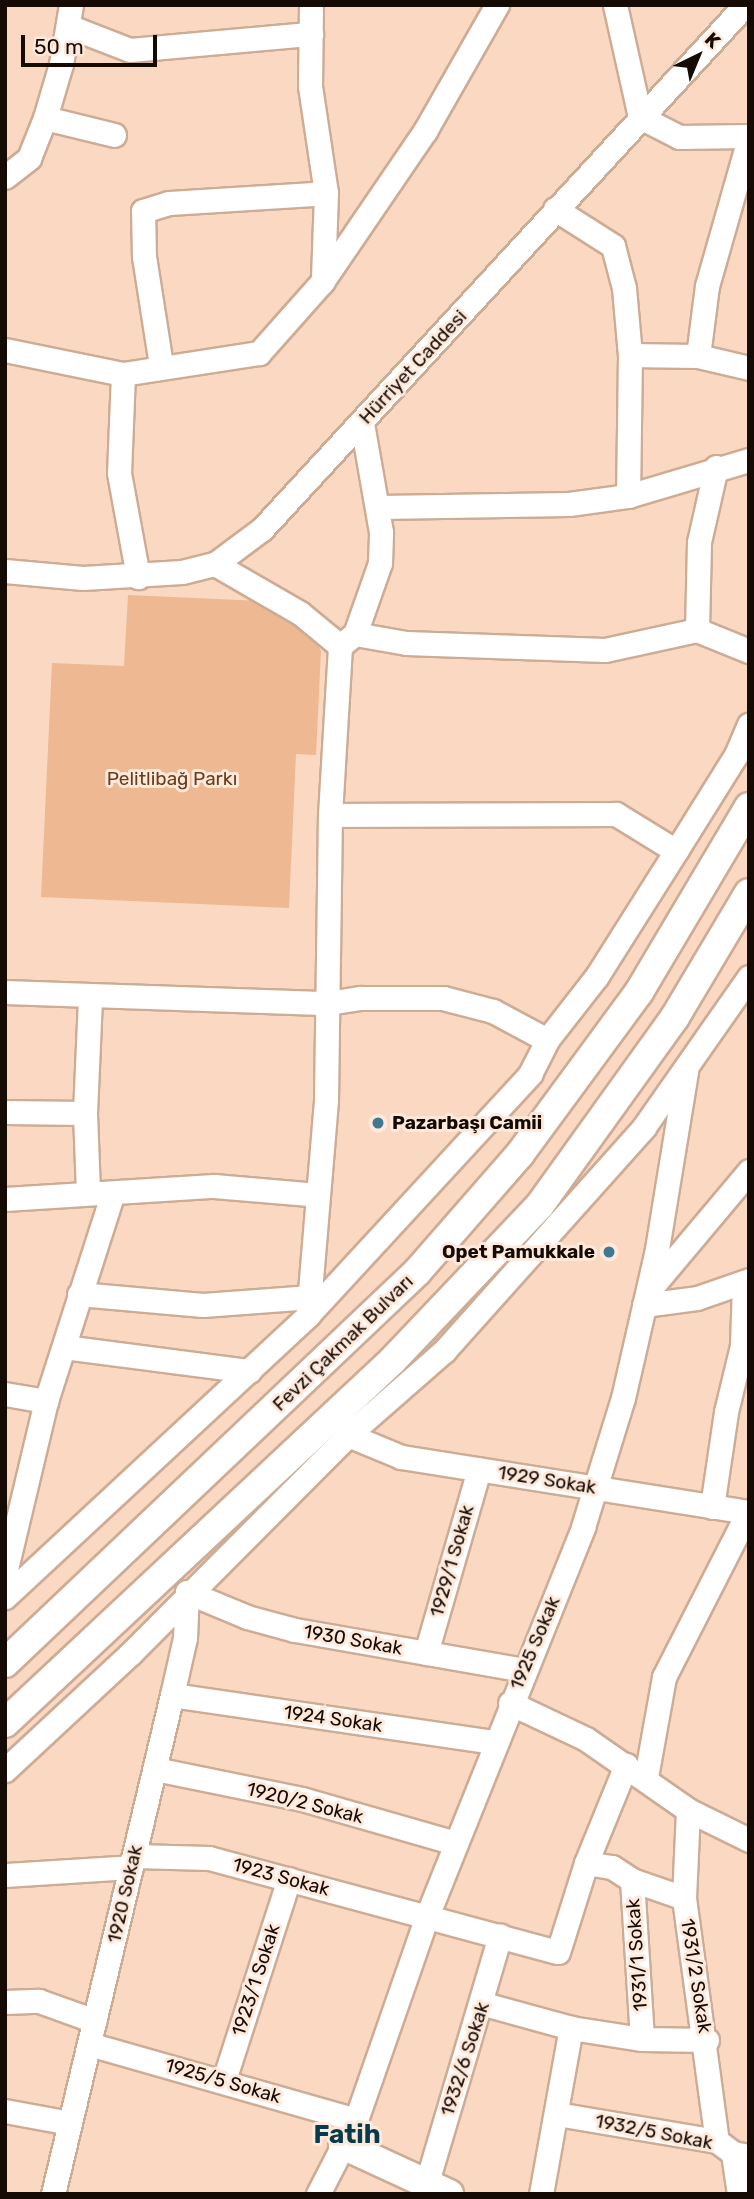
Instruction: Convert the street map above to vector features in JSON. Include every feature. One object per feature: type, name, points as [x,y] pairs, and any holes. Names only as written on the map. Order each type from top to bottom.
[{"type":"main road","name":"Fevzi Çakmak Bulvarı","points":[[5,1663],[417,1272],[520,1154],[639,992],[749,807]]},
{"type":"main road","points":[[5,1723],[392,1361],[540,1205],[676,1017],[749,893]]},
{"type":"main road","points":[[343,2145],[439,2190]]},
{"type":"street","points":[[311,5],[310,86],[326,193],[323,282]]},
{"type":"street","points":[[5,350],[123,374],[161,365],[259,353],[323,282],[425,131],[497,5]]},
{"type":"street","points":[[615,5],[640,117],[679,137],[749,138],[710,273],[698,356]]},
{"type":"street","name":"Hürriyet Caddesi","points":[[5,571],[138,577],[215,564],[262,529],[745,5]]},
{"type":"street","points":[[5,177],[29,158],[46,118],[69,16],[130,50],[311,34]]},
{"type":"street","points":[[46,118],[114,135]]},
{"type":"street","points":[[161,365],[144,257],[143,211],[169,203],[326,193]]},
{"type":"street","points":[[555,209],[613,246],[624,288],[630,355],[628,496]]},
{"type":"street","points":[[630,355],[698,356],[749,368]]},
{"type":"street","points":[[123,374],[119,472],[138,577]]},
{"type":"street","points":[[309,1306],[328,1003],[330,815],[347,640],[380,563],[380,507],[362,423]]},
{"type":"street","points":[[380,507],[569,504],[628,496],[716,467],[749,460]]},
{"type":"street","points":[[697,630],[699,542],[716,467]]},
{"type":"street","points":[[215,564],[347,640],[605,650],[697,630],[749,651]]},
{"type":"street","points":[[5,1597],[249,1371],[530,1074],[547,1040],[597,976],[676,851],[736,755],[749,725]]},
{"type":"street","points":[[330,815],[615,814],[676,851]]},
{"type":"street","points":[[5,1770],[131,1653],[187,1592],[348,1435],[444,1351],[644,1127],[749,977]]},
{"type":"street","points":[[5,992],[90,997],[328,1003],[361,998],[443,998],[493,1011],[547,1040]]},
{"type":"street","points":[[88,1192],[85,1113],[90,997]]},
{"type":"street","name":"1925 Sokak","points":[[318,2194],[356,2120],[426,1916],[583,1527],[623,1398],[646,1298],[685,1072]]},
{"type":"street","points":[[5,1112],[85,1113]]},
{"type":"street","points":[[646,1298],[749,1171]]},
{"type":"street","points":[[5,1199],[88,1192],[112,1195],[214,1186],[317,1195]]},
{"type":"street","points":[[5,1573],[8,1540],[47,1401],[112,1195]]},
{"type":"street","points":[[646,1298],[697,1298],[746,1281],[746,1318],[738,1412],[712,1507]]},
{"type":"street","points":[[79,1294],[202,1305],[309,1306]]},
{"type":"street","points":[[64,1347],[249,1371]]},
{"type":"street","points":[[5,1394],[47,1401]]},
{"type":"street","name":"1929 Sokak","points":[[348,1435],[401,1457],[748,1512]]},
{"type":"street","name":"1929/1 Sokak","points":[[426,1653],[478,1469]]},
{"type":"street","points":[[646,1777],[664,1677],[748,1512]]},
{"type":"street","name":"1930 Sokak","points":[[187,1592],[247,1617],[295,1630],[524,1670]]},
{"type":"street","name":"1920 Sokak","points":[[53,2194],[185,1638],[187,1592]]},
{"type":"street","name":"1924 Sokak","points":[[172,1695],[494,1742]]},
{"type":"street","points":[[510,1703],[586,1739],[646,1777],[688,1811],[749,1840]]},
{"type":"street","points":[[586,1863],[626,1765]]},
{"type":"street","name":"1920/2 Sokak","points":[[155,1769],[302,1800],[455,1843]]},
{"type":"street","name":"1931/2 Sokak","points":[[688,1811],[684,1898],[707,2040],[733,2150],[739,2194]]},
{"type":"street","name":"1923 Sokak","points":[[5,1875],[133,1862],[209,1858],[558,1952],[586,1863]]},
{"type":"street","name":"1931/1 Sokak","points":[[586,1863],[612,1867],[632,1880],[642,2039]]},
{"type":"street","name":"1923/1 Sokak","points":[[224,2080],[289,1879]]},
{"type":"street","points":[[632,1880],[684,1898]]},
{"type":"street","name":"1932/6 Sokak","points":[[439,2190],[500,1936]]},
{"type":"street","points":[[5,2002],[39,2001],[96,2021]]},
{"type":"street","name":"1931/1 Sokak","points":[[484,2004],[572,2028],[642,2039],[707,2040]]},
{"type":"street","points":[[541,2194],[572,2028]]},
{"type":"street","name":"1925/5 Sokak","points":[[89,2044],[224,2080],[356,2120]]},
{"type":"street","points":[[5,2111],[70,2123]]},
{"type":"street","name":"1932/5 Sokak","points":[[557,2114],[733,2150]]},
{"type":"green space","name":"Pelitlibağ Parkı","points":[[128,595],[264,601],[310,630],[321,651],[316,755],[296,754],[289,908],[41,897],[52,663],[124,666]]},
{"type":"place","name":"Pazarbaşı Camii","points":[[378,1123]]},
{"type":"place","name":"Opet Pamukkale","points":[[609,1252]]},
{"type":"district","name":"Fatih","points":[[347,2135]]}]
